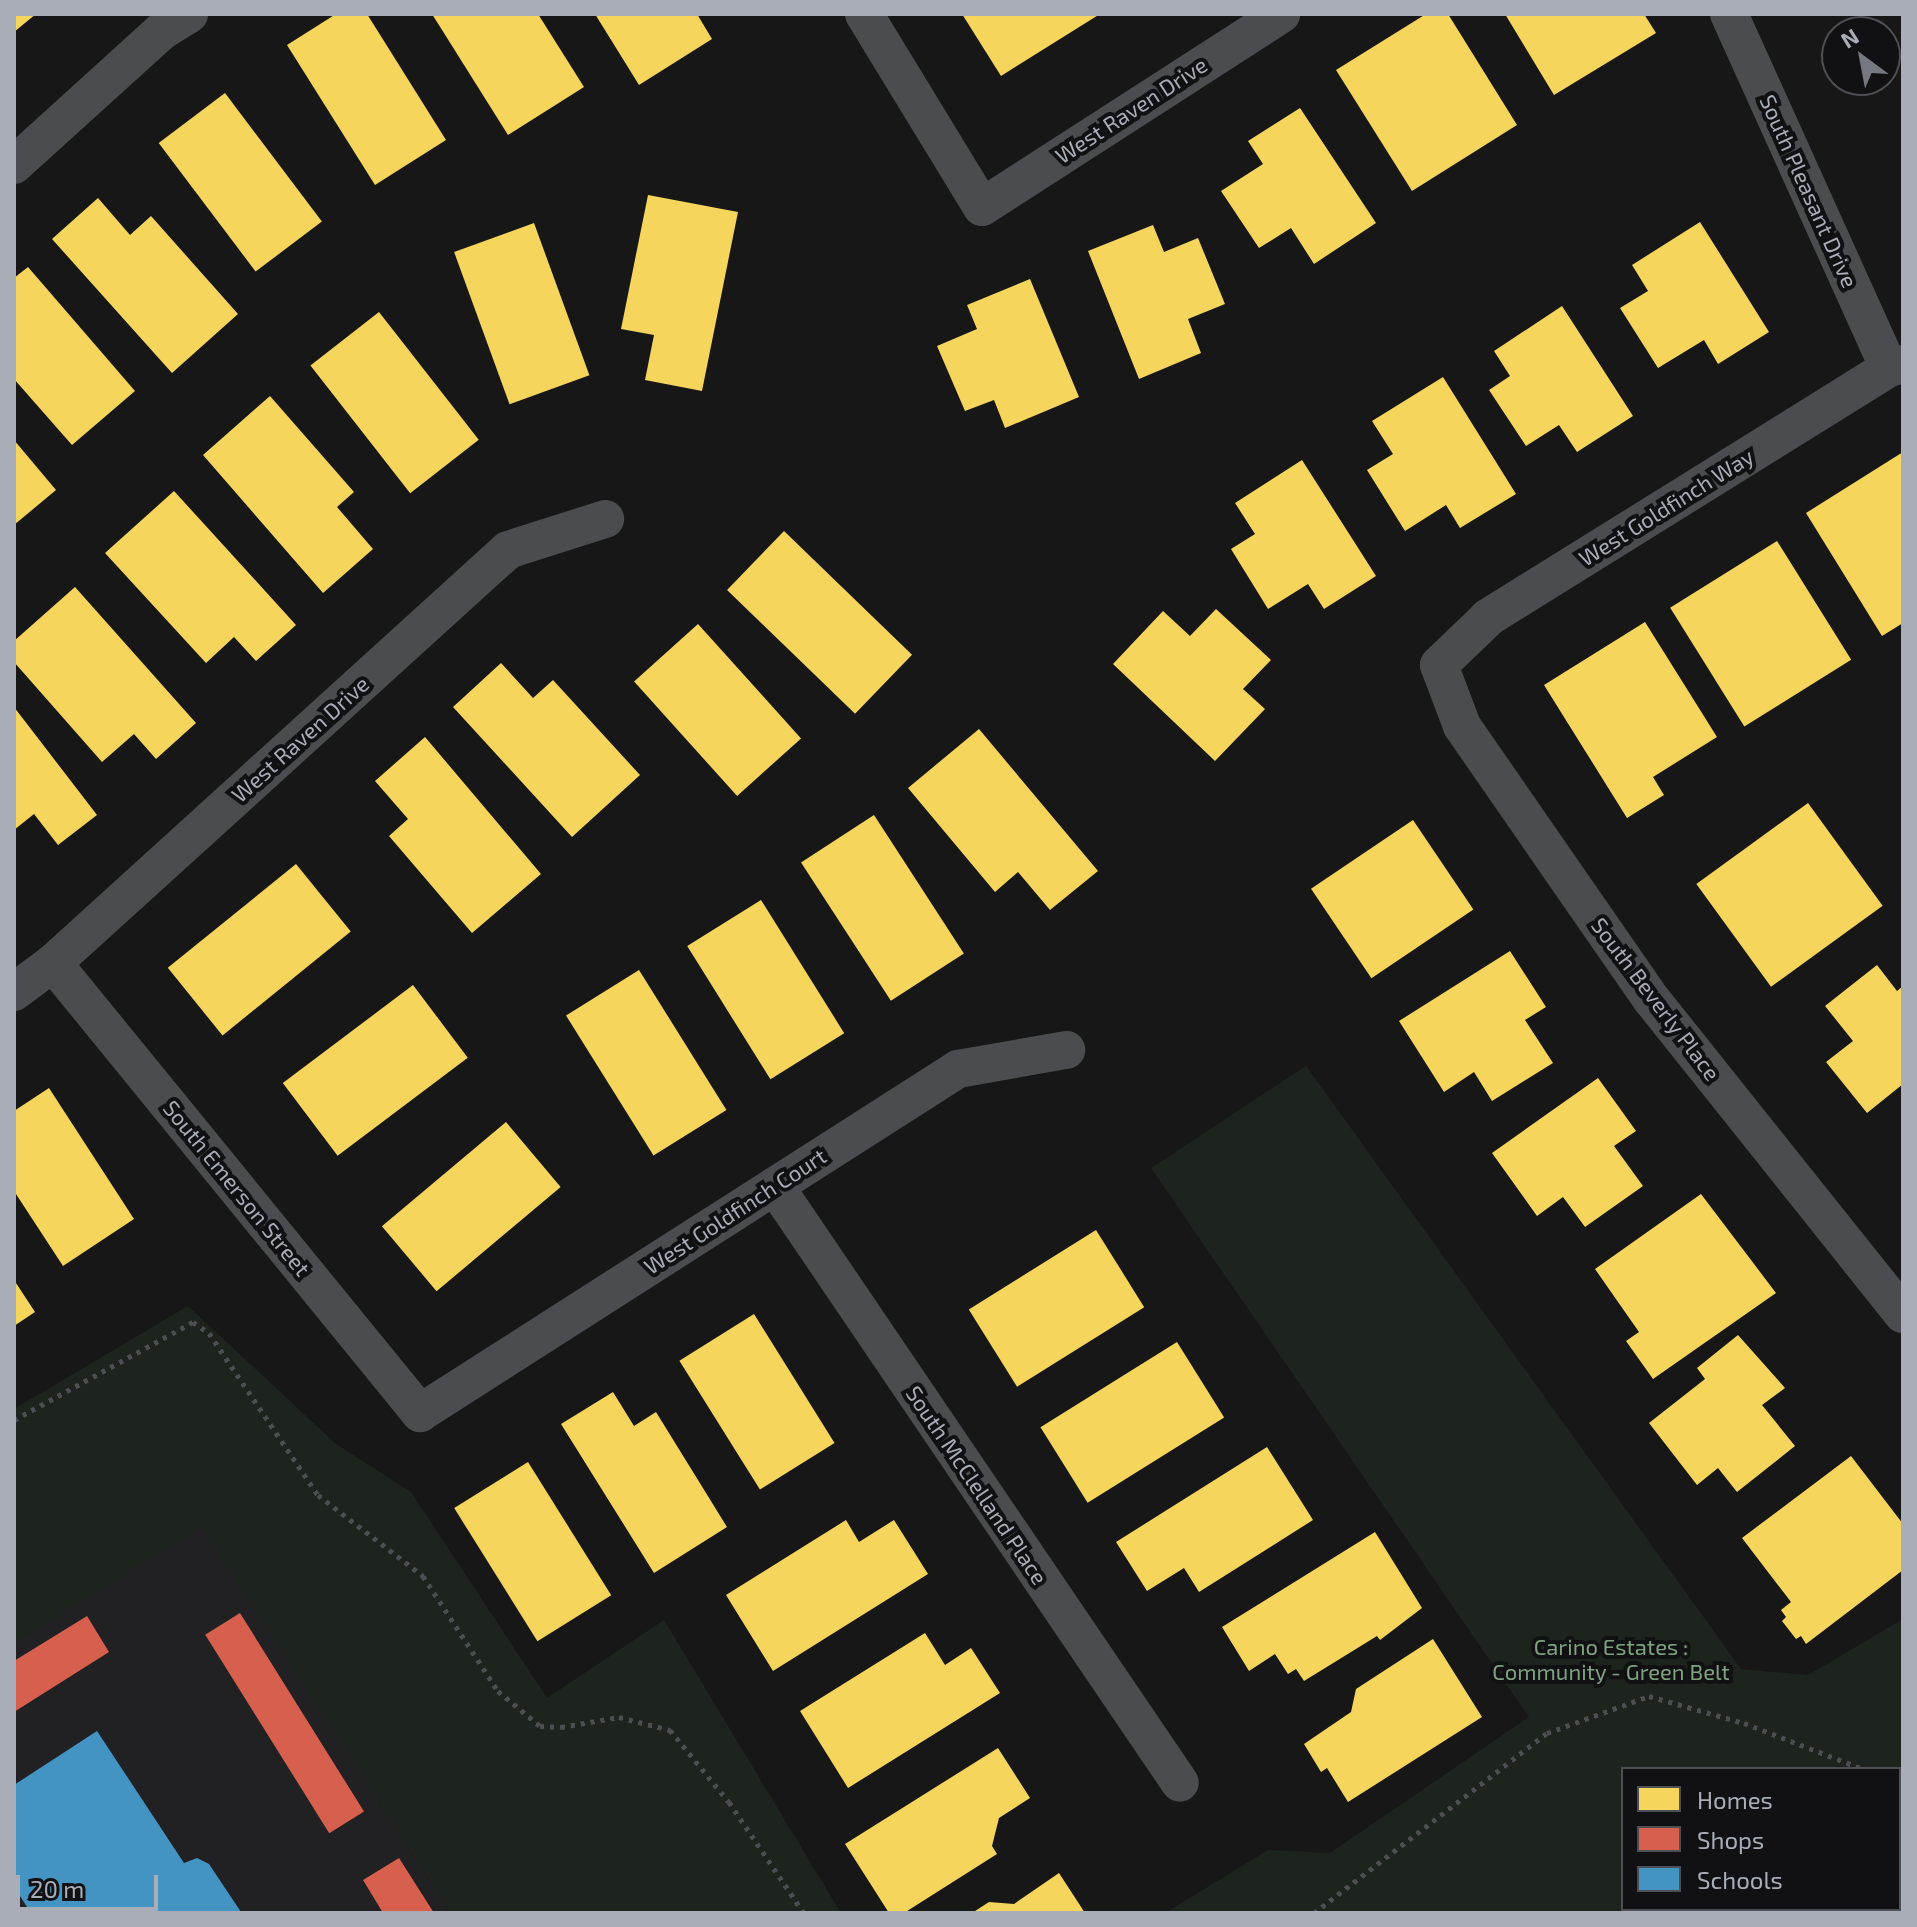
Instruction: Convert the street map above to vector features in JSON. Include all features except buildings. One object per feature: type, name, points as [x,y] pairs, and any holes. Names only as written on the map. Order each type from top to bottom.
[{"type":"street","points":[[14,165],[162,31],[189,14]]},
{"type":"street","name":"West Raven Drive","points":[[864,14],[982,207],[1281,14]]},
{"type":"street","name":"South Pleasant Drive","points":[[1729,14],[1896,366]]},
{"type":"street","name":"West Goldfinch Way","points":[[1439,665],[1488,618],[1896,366]]},
{"type":"street","name":"West Raven Drive","points":[[14,992],[53,963],[508,550],[605,519]]},
{"type":"street","name":"South Beverly Place","points":[[1439,665],[1462,726],[1652,1000],[1903,1314]]},
{"type":"street","name":"South Emerson Street","points":[[53,963],[420,1413]]},
{"type":"street","name":"West Goldfinch Court","points":[[420,1413],[958,1069],[1066,1050]]},
{"type":"street","name":"South McClelland Place","points":[[775,1186],[1180,1783]]},
{"type":"path","points":[[14,1420],[193,1322],[209,1333],[318,1495],[423,1576],[498,1691],[540,1726],[561,1727],[619,1717],[670,1730],[729,1802],[804,1913]]},
{"type":"path","points":[[1314,1913],[1547,1733],[1649,1696],[1744,1723],[1858,1767]]},
{"type":"shaded area","points":[[201,1526],[450,1913],[14,1913],[14,1642]]},
{"type":"green space","name":"Carino Estates : Community - Green Belt","points":[[1306,1066],[1741,1669],[1808,1675],[1903,1619],[1903,1913],[1165,1913],[1268,1850],[1330,1853],[1529,1717],[1151,1168]]},
{"type":"green space","points":[[188,1306],[336,1444],[411,1492],[547,1698],[664,1620],[841,1913],[450,1913],[201,1527],[14,1642],[14,1409]]}]
